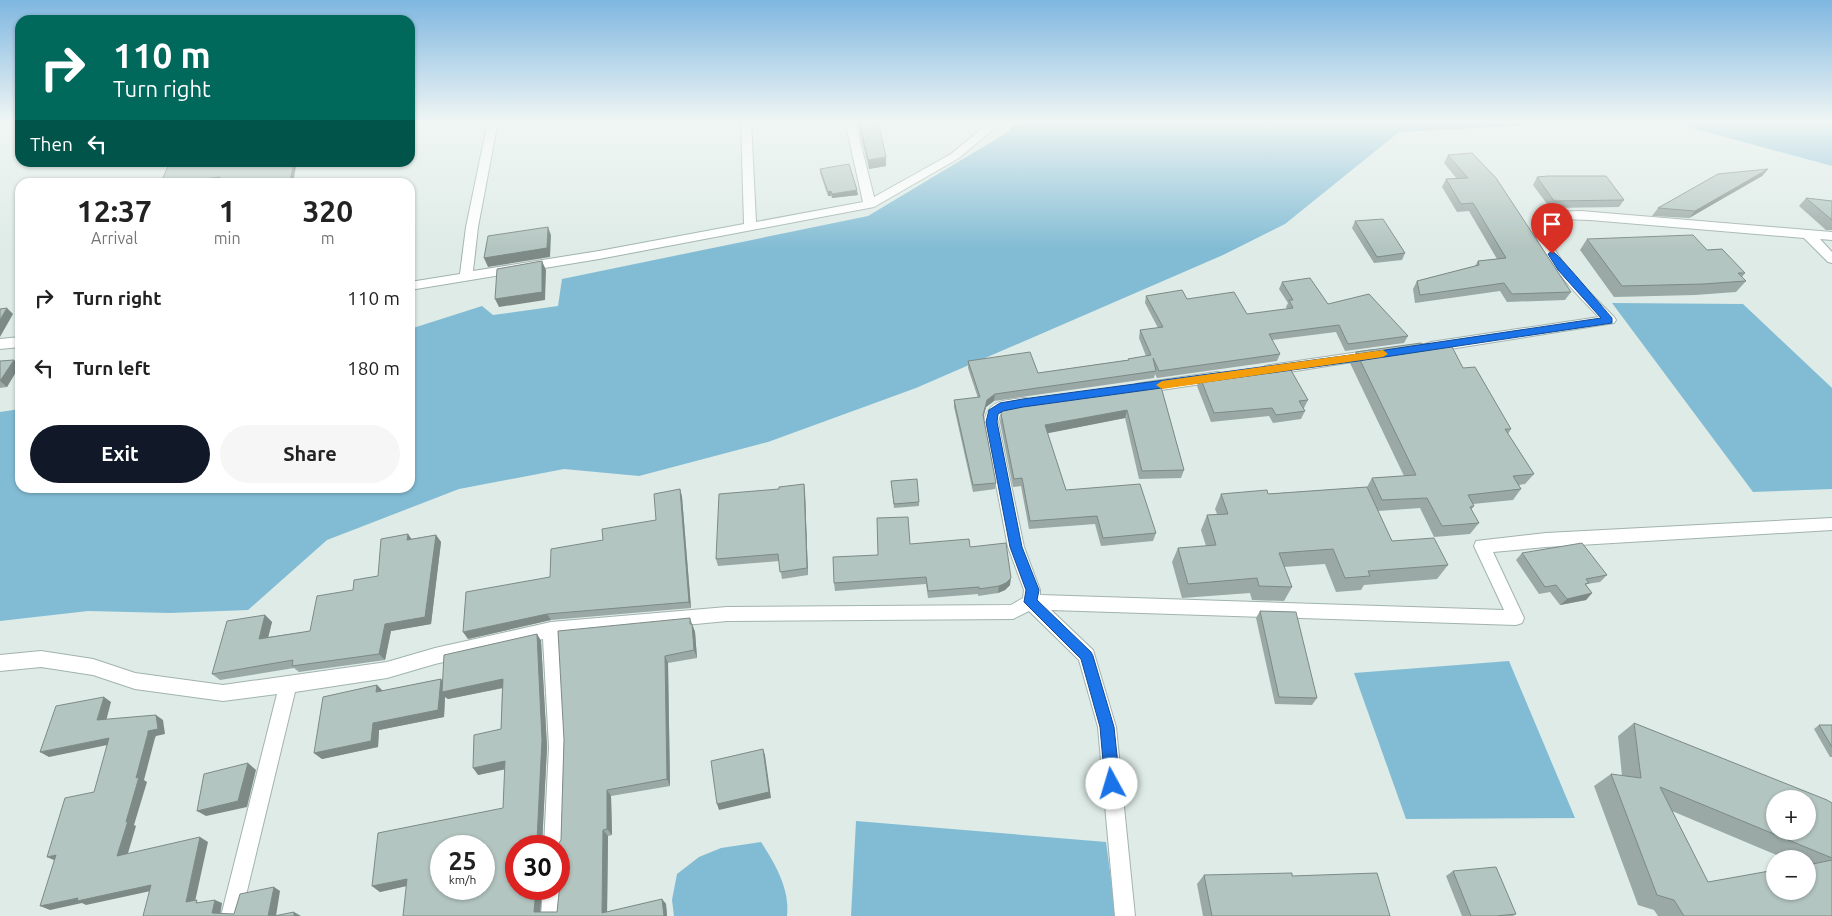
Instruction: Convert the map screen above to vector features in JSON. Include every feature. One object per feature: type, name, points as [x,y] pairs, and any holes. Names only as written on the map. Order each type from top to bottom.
[{"type":"street","points":[[466,276],[472,227],[485,164]]},
{"type":"street","points":[[748,164],[750,226]]},
{"type":"street","points":[[860,164],[870,204]]},
{"type":"street","points":[[415,285],[599,255],[870,204],[941,164]]},
{"type":"street","points":[[1416,349],[1609,320],[1562,267],[1543,240],[1538,227],[1539,221],[1546,217],[1599,216],[1832,236]]},
{"type":"street","points":[[1807,233],[1832,259]]},
{"type":"street","points":[[0,344],[15,342]]},
{"type":"street","points":[[1259,371],[1386,353]]},
{"type":"street","points":[[1121,390],[1230,375]]},
{"type":"street","points":[[1031,602],[1032,590],[1016,547],[991,422],[992,412],[1000,407],[1043,401]]},
{"type":"street","points":[[0,663],[41,659],[93,667],[136,682],[223,693],[387,670],[435,656],[551,630],[727,614],[1013,612],[1031,602],[1516,618],[1482,546],[1546,540],[1832,524]]},
{"type":"street","points":[[1031,602],[1087,656],[1107,727],[1125,916]]},
{"type":"street","points":[[551,630],[558,747],[554,835]]},
{"type":"street","points":[[231,916],[288,685]]},
{"type":"street","points":[[551,916],[552,900]]},
{"type":"water","points":[[955,164],[1360,164],[1285,224],[1223,255],[916,388],[768,442],[639,476],[564,469],[459,489],[327,540],[248,610],[170,613],[88,611],[0,621],[0,412],[15,410],[15,493],[415,493],[415,327],[482,306],[493,315],[558,306],[562,279],[868,216]]},
{"type":"water","points":[[1612,303],[1743,304],[1832,388],[1832,489],[1753,492]]},
{"type":"water","points":[[1509,661],[1575,818],[1406,819],[1354,673]]},
{"type":"water","points":[[856,821],[1106,842],[1116,916],[851,916]]},
{"type":"water","points":[[761,842],[776,868],[784,887],[787,916],[674,916],[672,900],[677,874],[699,857],[721,848]]},
{"type":"building","points":[[849,164],[857,190],[832,194],[831,191],[828,192],[820,169]]},
{"type":"building","points":[[1456,164],[1482,164],[1496,178],[1571,292],[1512,294],[1504,283],[1420,295],[1417,281],[1479,265],[1478,261],[1506,258],[1473,203],[1461,204],[1446,179],[1468,178]]},
{"type":"building","points":[[168,167],[293,167],[291,178],[163,178]]},
{"type":"building","points":[[1768,169],[1695,211],[1658,208],[1718,174]]},
{"type":"building","points":[[1606,176],[1624,200],[1554,201],[1537,177]]},
{"type":"building","points":[[1806,198],[1832,201],[1832,220]]},
{"type":"building","points":[[1383,219],[1405,253],[1377,257],[1355,221]]},
{"type":"building","points":[[548,227],[547,248],[484,258],[488,236]]},
{"type":"building","points":[[1693,235],[1707,250],[1722,249],[1745,273],[1738,273],[1746,281],[1622,286],[1587,239]]},
{"type":"building","points":[[542,261],[542,292],[495,299],[497,269]]},
{"type":"building","points":[[1310,278],[1328,304],[1369,294],[1408,336],[1348,344],[1339,325],[1269,334],[1280,354],[1159,371],[1153,358],[1156,371],[995,394],[987,400],[983,415],[996,483],[973,485],[954,400],[980,397],[968,361],[1030,352],[1038,373],[1151,355],[1140,330],[1163,327],[1146,296],[1182,290],[1187,299],[1234,292],[1247,314],[1293,308],[1289,300],[1293,300],[1282,282]]},
{"type":"building","points":[[7,308],[0,320],[0,309]]},
{"type":"building","points":[[1421,343],[1450,343],[1463,368],[1475,367],[1511,429],[1505,429],[1534,474],[1513,476],[1521,489],[1468,495],[1474,506],[1470,507],[1479,523],[1442,526],[1427,498],[1382,500],[1372,478],[1416,475],[1356,352]]},
{"type":"building","points":[[14,360],[0,381],[0,361]]},
{"type":"building","points":[[1288,365],[1308,400],[1299,401],[1305,411],[1276,415],[1272,408],[1214,413],[1200,377]]},
{"type":"building","points":[[1160,383],[1184,470],[1142,471],[1127,410],[1045,425],[1066,490],[1140,484],[1156,533],[1103,538],[1097,516],[1030,521],[1022,478],[1014,479],[1001,414],[1002,408]]},
{"type":"building","points":[[917,479],[919,502],[894,504],[891,481]]},
{"type":"building","points":[[804,484],[807,568],[780,572],[778,554],[716,559],[719,494],[779,489],[779,487]]},
{"type":"building","points":[[1367,487],[1392,541],[1434,538],[1448,565],[1368,571],[1370,576],[1345,578],[1333,549],[1279,553],[1292,587],[1259,586],[1257,578],[1188,584],[1178,548],[1216,545],[1207,515],[1228,514],[1221,494],[1267,490],[1268,494]]},
{"type":"building","points":[[680,489],[689,602],[547,614],[463,632],[466,592],[550,577],[551,549],[603,540],[602,529],[656,520],[654,494]]},
{"type":"building","points":[[908,517],[910,544],[969,539],[970,547],[1006,543],[1011,578],[999,586],[979,589],[979,587],[928,591],[926,577],[834,583],[833,557],[878,555],[877,518]]},
{"type":"building","points":[[408,534],[407,540],[436,535],[425,617],[385,624],[379,654],[292,666],[293,660],[212,674],[227,621],[265,615],[259,639],[310,631],[317,596],[353,590],[354,580],[378,576],[381,539]]},
{"type":"building","points":[[1582,543],[1607,575],[1586,579],[1589,583],[1585,584],[1592,593],[1567,599],[1556,585],[1545,587],[1522,553]]},
{"type":"building","points":[[1260,611],[1296,612],[1317,698],[1279,697]]},
{"type":"building","points":[[690,618],[694,650],[665,656],[667,779],[607,790],[607,829],[603,830],[602,913],[662,899],[664,916],[403,916],[407,879],[372,886],[378,833],[503,808],[505,761],[473,768],[474,735],[501,729],[503,679],[442,692],[444,655],[537,634],[542,740],[537,835],[505,835],[505,900],[535,900],[534,912],[557,912],[558,900],[570,900],[570,835],[561,835],[564,740],[558,631]]},
{"type":"building","points":[[441,679],[438,710],[373,723],[371,741],[314,753],[323,697],[377,685],[376,692]]},
{"type":"building","points":[[104,697],[97,720],[156,715],[158,729],[148,731],[136,778],[139,777],[117,856],[200,837],[186,902],[197,900],[196,903],[215,900],[212,913],[234,914],[240,894],[274,887],[268,916],[143,916],[151,885],[77,901],[78,898],[40,906],[56,855],[47,857],[65,798],[94,792],[109,738],[40,752],[56,706]]},
{"type":"building","points":[[1634,723],[1802,790],[1766,790],[1766,831],[1660,787],[1708,882],[1766,872],[1766,900],[1816,900],[1816,863],[1832,860],[1832,916],[1684,916],[1674,900],[1657,895],[1611,774],[1641,778]]},
{"type":"building","points":[[1819,725],[1832,725],[1832,747]]},
{"type":"building","points":[[763,749],[769,792],[717,804],[711,761]]},
{"type":"building","points":[[248,763],[238,801],[197,811],[204,774]]},
{"type":"building","points":[[1816,796],[1832,803],[1832,858],[1788,840],[1816,840]]},
{"type":"building","points":[[1496,867],[1516,914],[1471,916],[1453,871]]},
{"type":"building","points":[[1292,873],[1292,876],[1377,873],[1390,916],[1212,916],[1204,875]]},
{"type":"building","points":[[294,912],[294,916],[274,916]]},
{"type":"slow traffic","points":[[1162,385],[1383,354]]},
{"type":"route","points":[[1112,784],[1107,727],[1087,656],[1031,602],[1032,590],[1016,547],[991,422],[992,412],[1000,407],[1023,403],[1358,358],[1609,320],[1552,254]]}]
